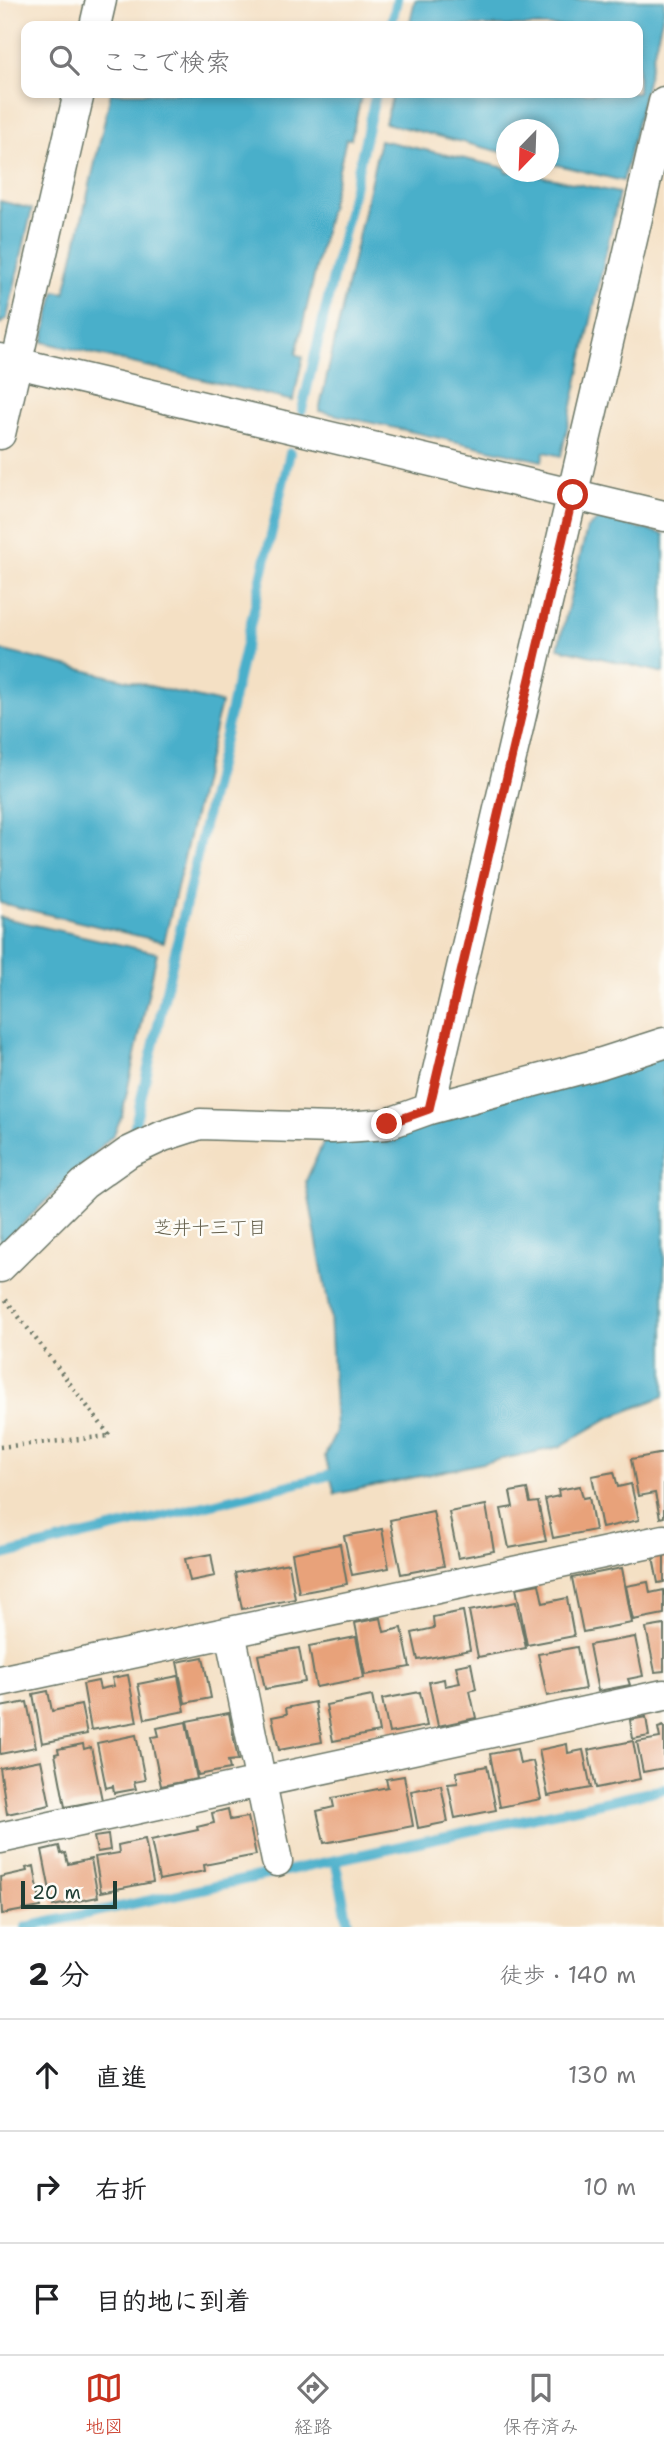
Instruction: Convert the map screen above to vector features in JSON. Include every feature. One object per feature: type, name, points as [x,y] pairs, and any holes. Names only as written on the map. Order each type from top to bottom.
[{"type":"street","points":[[96,21],[101,0]]},
{"type":"street","points":[[0,434],[8,361],[78,98]]},
{"type":"street","points":[[429,1109],[664,102]]},
{"type":"street","points":[[8,361],[664,516]]},
{"type":"street","points":[[0,1267],[84,1184],[129,1152],[163,1136],[200,1124],[332,1128],[387,1124],[429,1109],[602,1063],[664,1043]]},
{"type":"street","points":[[0,1681],[664,1540]]},
{"type":"street","points":[[230,1632],[277,1861]]},
{"type":"street","points":[[0,1838],[664,1695]]},
{"type":"path","points":[[0,1293],[110,1436],[0,1447]]},
{"type":"water","points":[[415,0],[664,0],[664,10],[643,98],[643,21],[410,21]]},
{"type":"water","points":[[110,98],[361,98],[351,139],[346,139],[296,354],[303,357],[293,401],[43,342],[55,291],[65,293]]},
{"type":"water","points":[[392,98],[643,98],[623,181],[559,165],[559,119],[496,119],[496,151],[385,123]]},
{"type":"water","points":[[380,140],[496,166],[496,182],[559,180],[619,193],[561,456],[544,452],[542,461],[319,411]]},
{"type":"water","points":[[0,201],[32,209],[7,318],[0,324]]},
{"type":"water","points":[[600,519],[664,534],[664,673],[558,648],[587,528]]},
{"type":"water","points":[[0,650],[221,703],[164,942],[0,903]]},
{"type":"water","points":[[0,917],[157,953],[122,1115],[114,1134],[0,1246]]},
{"type":"water","points":[[664,1052],[664,1396],[607,1419],[559,1447],[335,1494],[325,1456],[336,1431],[330,1314],[306,1181],[327,1134]]},
{"type":"building","points":[[664,1453],[664,1517],[660,1518],[655,1493],[638,1496],[631,1459]]},
{"type":"building","points":[[614,1472],[618,1487],[631,1484],[639,1520],[602,1528],[592,1476]]},
{"type":"building","points":[[580,1486],[583,1498],[589,1497],[595,1530],[553,1538],[545,1499],[559,1496],[558,1490]]},
{"type":"building","points":[[527,1489],[530,1503],[538,1502],[546,1541],[509,1548],[501,1509],[513,1507],[510,1492]]},
{"type":"building","points":[[486,1505],[494,1551],[458,1558],[449,1512]]},
{"type":"building","points":[[433,1511],[444,1566],[401,1574],[390,1520]]},
{"type":"building","points":[[382,1529],[389,1568],[352,1575],[344,1536]]},
{"type":"building","points":[[340,1544],[347,1584],[299,1593],[292,1553]]},
{"type":"building","points":[[211,1554],[215,1576],[190,1581],[185,1559]]},
{"type":"building","points":[[664,1555],[664,1582],[658,1583],[653,1557]]},
{"type":"building","points":[[289,1563],[295,1599],[242,1609],[235,1573]]},
{"type":"building","points":[[622,1568],[632,1623],[583,1632],[572,1578]]},
{"type":"building","points":[[648,1582],[650,1593],[664,1590],[664,1614],[633,1620],[626,1586]]},
{"type":"building","points":[[539,1584],[543,1603],[567,1598],[574,1636],[527,1645],[516,1588]]},
{"type":"building","points":[[516,1602],[526,1648],[478,1657],[469,1611]]},
{"type":"building","points":[[463,1611],[470,1650],[418,1660],[412,1633],[434,1628],[433,1617]]},
{"type":"building","points":[[381,1618],[384,1632],[402,1628],[410,1667],[365,1675],[355,1623]]},
{"type":"building","points":[[664,1625],[664,1671],[655,1672],[646,1628]]},
{"type":"building","points":[[356,1637],[364,1678],[316,1687],[309,1646]]},
{"type":"building","points":[[635,1637],[643,1676],[628,1679],[630,1685],[598,1691],[589,1645]]},
{"type":"building","points":[[577,1647],[585,1689],[547,1696],[538,1654]]},
{"type":"building","points":[[299,1648],[305,1682],[265,1689],[258,1655]]},
{"type":"building","points":[[203,1657],[211,1698],[185,1703],[177,1662]]},
{"type":"building","points":[[471,1663],[476,1689],[470,1691],[476,1718],[438,1726],[429,1682],[444,1679],[445,1686],[460,1683],[456,1666]]},
{"type":"building","points":[[128,1675],[137,1722],[91,1730],[83,1684],[98,1681],[100,1689],[114,1686],[112,1678]]},
{"type":"building","points":[[178,1676],[185,1711],[145,1719],[138,1684]]},
{"type":"building","points":[[48,1691],[52,1711],[81,1705],[87,1734],[42,1743],[33,1694]]},
{"type":"building","points":[[420,1692],[427,1726],[389,1733],[382,1699]]},
{"type":"building","points":[[372,1696],[379,1732],[333,1741],[326,1705]]},
{"type":"building","points":[[27,1702],[36,1747],[0,1754],[0,1707]]},
{"type":"building","points":[[315,1702],[322,1742],[279,1750],[272,1717],[287,1714],[286,1708]]},
{"type":"building","points":[[229,1713],[238,1760],[228,1761],[230,1769],[198,1775],[187,1721]]},
{"type":"building","points":[[646,1717],[649,1736],[633,1739],[630,1720]]},
{"type":"building","points":[[186,1722],[197,1779],[161,1786],[151,1737],[159,1736],[157,1728]]},
{"type":"building","points":[[664,1726],[664,1768],[643,1772],[637,1742],[660,1738],[658,1728]]},
{"type":"building","points":[[136,1735],[145,1780],[134,1782],[136,1789],[114,1793],[113,1786],[106,1788],[97,1743]]},
{"type":"building","points":[[633,1741],[640,1779],[596,1788],[588,1750]]},
{"type":"building","points":[[83,1744],[84,1749],[91,1747],[102,1800],[65,1807],[55,1754],[59,1753],[58,1749]]},
{"type":"building","points":[[567,1744],[568,1753],[583,1750],[591,1788],[548,1796],[539,1750]]},
{"type":"building","points":[[517,1749],[520,1764],[533,1761],[541,1799],[500,1807],[490,1754]]},
{"type":"building","points":[[41,1760],[50,1805],[7,1814],[0,1768]]},
{"type":"building","points":[[487,1766],[496,1810],[455,1818],[448,1784],[458,1783],[456,1772]]},
{"type":"building","points":[[404,1776],[413,1826],[324,1843],[317,1811],[334,1807],[332,1798],[388,1787],[386,1779]]},
{"type":"building","points":[[441,1785],[448,1822],[418,1828],[411,1791]]},
{"type":"building","points":[[228,1809],[230,1820],[248,1817],[256,1855],[204,1865],[205,1871],[159,1880],[151,1840],[198,1830],[197,1827],[214,1823],[212,1813]]},
{"type":"building","points":[[108,1835],[110,1850],[97,1852],[94,1837]]},
{"type":"building","points":[[145,1839],[153,1882],[101,1892],[95,1857],[119,1853],[118,1845]]},
{"type":"building","points":[[59,1846],[61,1854],[65,1853],[68,1864],[91,1859],[98,1897],[53,1906],[42,1850]]},
{"type":"building","points":[[34,1866],[41,1907],[2,1914],[0,1877],[27,1871],[26,1868]]},
{"type":"waterway","points":[[392,21],[397,0]]},
{"type":"waterway","points":[[302,410],[375,98]]},
{"type":"waterway","points":[[134,1129],[290,453]]},
{"type":"waterway","points":[[0,1556],[339,1473]]},
{"type":"waterway","points":[[26,1927],[664,1789]]},
{"type":"waterway","points":[[335,1860],[349,1927]]},
{"type":"district","name":"芝井十三丁目","points":[[210,1227]]},
{"type":"route","points":[[387,1124],[429,1109],[573,495]]}]
